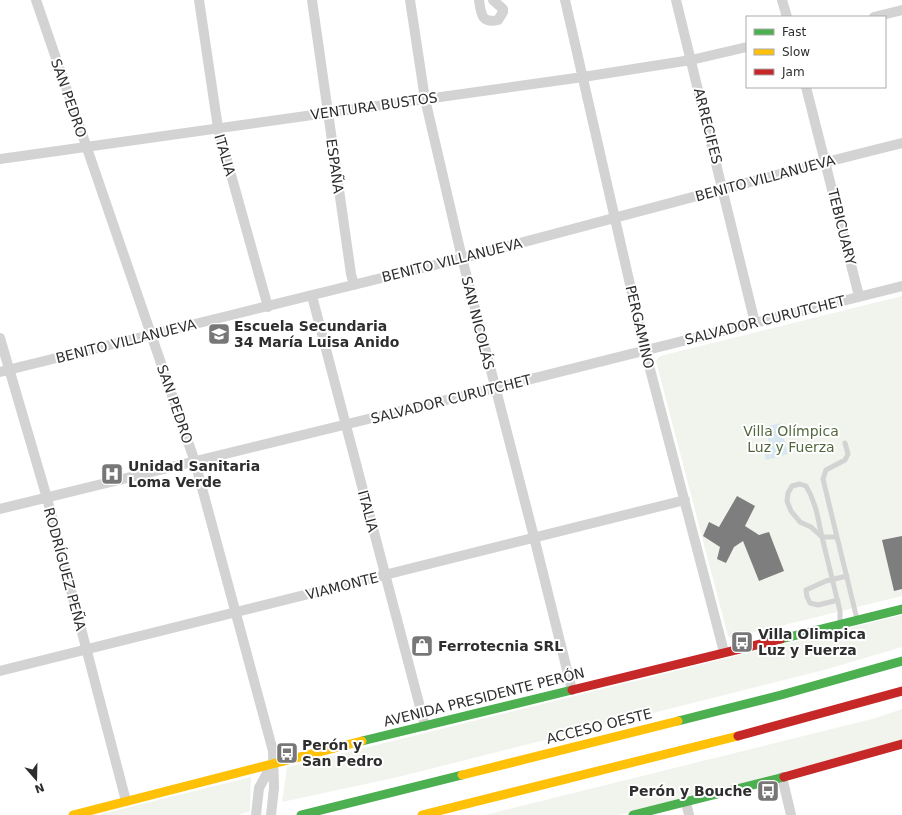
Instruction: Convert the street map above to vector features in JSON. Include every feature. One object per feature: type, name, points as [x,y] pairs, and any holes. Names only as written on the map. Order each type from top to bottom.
[{"type":"main road","name":"AVENIDA PRESIDENTE PERÓN","points":[[73,815],[272,764],[902,609]]},
{"type":"main road","name":"ACCESO OESTE","points":[[301,815],[781,695],[902,661]]},
{"type":"main road","points":[[422,815],[736,737],[902,691]]},
{"type":"main road","points":[[633,815],[782,777],[902,744]]},
{"type":"street","name":"SAN PEDRO","points":[[36,0],[195,462],[273,751],[272,764],[274,788],[271,815]]},
{"type":"street","name":"ITALIA","points":[[199,0],[218,128],[268,306]]},
{"type":"street","name":"ESPAÑA","points":[[312,0],[351,274],[354,285]]},
{"type":"street","name":"SAN NICOLÁS","points":[[410,0],[425,99],[462,258],[572,690]]},
{"type":"street","points":[[479,0],[481,14],[484,19],[494,22],[498,20],[503,12],[503,8],[493,0]]},
{"type":"street","name":"PERGAMINO","points":[[565,0],[645,350],[724,652]]},
{"type":"street","name":"ARRECIFES","points":[[676,0],[755,322]]},
{"type":"street","points":[[782,0],[787,16]]},
{"type":"street","points":[[878,16],[902,10]]},
{"type":"street","name":"VENTURA BUSTOS","points":[[0,159],[583,77],[691,60],[746,47]]},
{"type":"street","name":"TEBICUARY","points":[[806,88],[859,296]]},
{"type":"street","name":"BENITO VILLANUEVA","points":[[4,370],[312,296],[615,218],[723,188],[902,143]]},
{"type":"street","name":"SALVADOR CURUTCHET","points":[[0,509],[346,425],[902,286]]},
{"type":"street","name":"ITALIA","points":[[312,296],[425,726]]},
{"type":"street","name":"RODRÍGUEZ PEÑA","points":[[0,338],[4,370],[47,498],[126,802]]},
{"type":"street","name":"VIAMONTE","points":[[0,671],[685,500]]},
{"type":"street","points":[[256,815],[259,788],[272,764]]},
{"type":"street","points":[[782,777],[791,815]]},
{"type":"street","points":[[686,802],[689,815]]},
{"type":"lane","points":[[845,443],[848,454],[845,460],[826,470],[823,479],[857,620]]},
{"type":"lane","points":[[837,537],[822,538],[811,527],[800,522],[791,511],[787,501],[788,494],[792,486],[800,484],[806,486],[812,495],[817,510],[822,538],[838,600],[840,624]]},
{"type":"lane","points":[[838,600],[818,605],[810,602],[807,597],[806,590],[847,576]]},
{"type":"green space","name":"Villa Olímpica Luz y Fuerza","points":[[902,296],[902,596],[731,638],[728,636],[656,361],[660,356]]},
{"type":"green space","points":[[902,615],[902,647],[824,670],[398,777],[282,802],[287,767]]},
{"type":"green space","points":[[902,709],[902,740],[705,793],[618,815],[485,815],[876,718]]},
{"type":"green space","points":[[251,777],[250,811],[239,815],[98,815]]},
{"type":"shaded area","points":[[780,423],[788,454],[766,460],[764,452],[771,450],[765,427]]},
{"type":"building","points":[[737,496],[755,506],[745,526],[759,535],[769,532],[784,571],[759,581],[743,541],[734,547],[726,563],[717,559],[720,547],[703,536],[709,522],[719,527]]},
{"type":"building","points":[[902,536],[902,589],[894,591],[882,540]]},
{"type":"traffic: fast","points":[[781,639],[902,609]]},
{"type":"traffic: fast","points":[[678,721],[781,695],[902,661]]},
{"type":"traffic: fast","points":[[362,741],[572,690]]},
{"type":"traffic: fast","points":[[301,815],[462,775]]},
{"type":"traffic: fast","points":[[633,815],[784,777]]},
{"type":"traffic: slow","points":[[462,775],[678,721]]},
{"type":"traffic: slow","points":[[422,815],[738,736]]},
{"type":"traffic: slow","points":[[73,815],[362,741]]},
{"type":"traffic: jam","points":[[572,690],[781,639]]},
{"type":"traffic: jam","points":[[738,736],[902,691]]},
{"type":"traffic: jam","points":[[784,777],[902,744]]},
{"type":"place","name":"Escuela Secundaria 34 María Luisa Anido","points":[[219,334]]},
{"type":"place","name":"Unidad Sanitaria Loma Verde","points":[[112,474]]},
{"type":"place","name":"Villa Olimpica Luz y Fuerza","points":[[742,642]]},
{"type":"place","name":"Ferrotecnia SRL","points":[[422,646]]},
{"type":"place","name":"Perón y San Pedro","points":[[287,753]]},
{"type":"place","name":"Perón y Bouche","points":[[768,791]]}]
